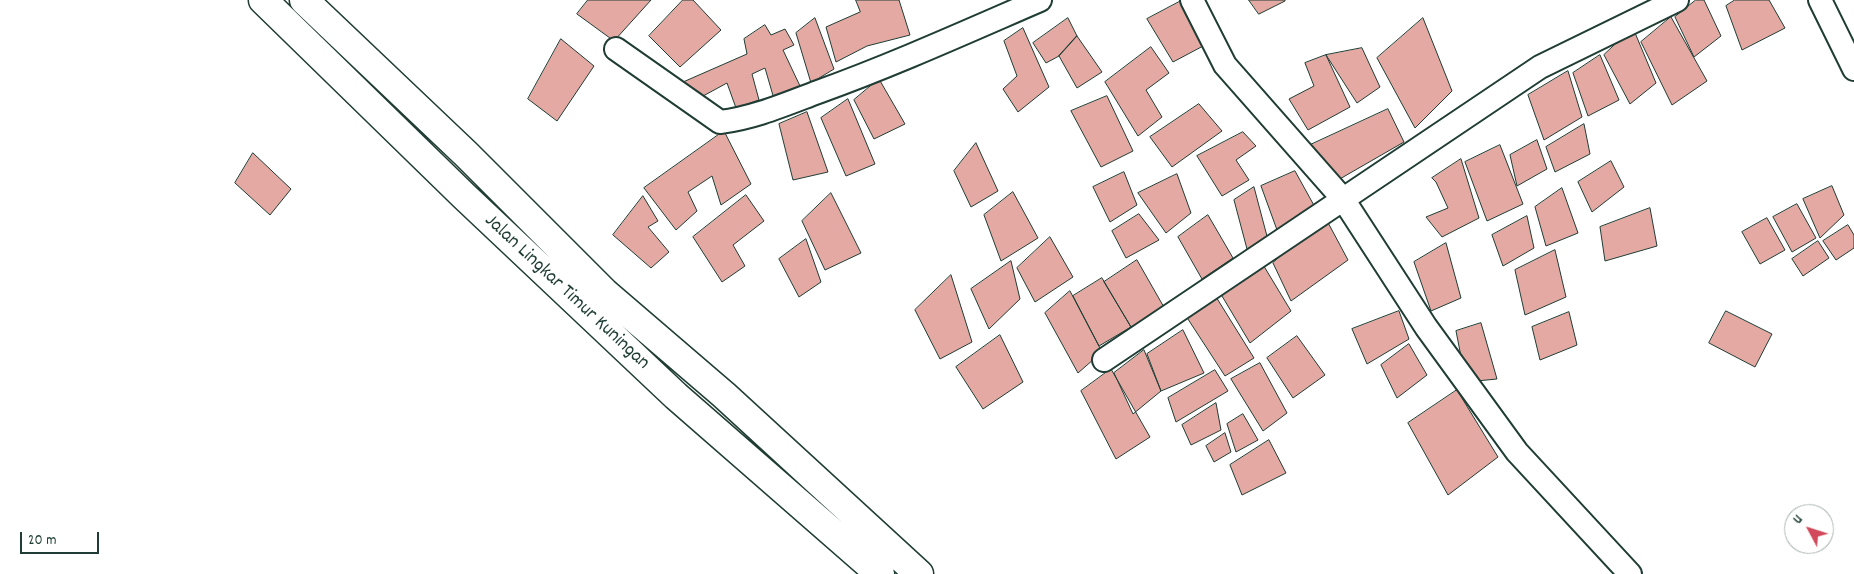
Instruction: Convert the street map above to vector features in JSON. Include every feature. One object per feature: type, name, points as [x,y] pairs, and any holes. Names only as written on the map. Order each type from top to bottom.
[{"type":"main road","name":"Jalan Lingkar Timur Kuningan","points":[[263,0],[492,222],[676,396],[880,574]]},
{"type":"main road","name":"Jalan Lingkar Timur Kuningan","points":[[304,0],[433,123],[604,292],[724,395],[919,574]]},
{"type":"street","points":[[616,49],[720,122],[757,115],[862,76],[1040,0]]},
{"type":"street","points":[[1192,0],[1225,65],[1343,198],[1426,326],[1517,452],[1630,574]]},
{"type":"street","points":[[1104,360],[1540,67],[1677,0]]},
{"type":"street","points":[[1820,0],[1854,69]]},
{"type":"building","points":[[588,0],[651,0],[614,41],[577,14]]},
{"type":"building","points":[[683,0],[693,0],[721,30],[680,67],[649,36]]},
{"type":"building","points":[[856,0],[899,0],[910,35],[867,46],[836,62],[826,27],[860,12]]},
{"type":"building","points":[[1249,0],[1285,0],[1285,1],[1259,14]]},
{"type":"building","points":[[1696,0],[1704,0],[1721,36],[1694,57],[1675,17]]},
{"type":"building","points":[[1735,0],[1769,0],[1785,28],[1742,50],[1726,6]]},
{"type":"building","points":[[1181,1],[1205,45],[1173,62],[1147,19]]},
{"type":"building","points":[[1671,17],[1707,81],[1672,105],[1641,42]]},
{"type":"building","points":[[815,18],[834,69],[811,83],[796,33]]},
{"type":"building","points":[[1068,18],[1077,36],[1059,56],[1046,63],[1033,43]]},
{"type":"building","points":[[1423,18],[1452,91],[1415,128],[1377,58]]},
{"type":"building","points":[[765,25],[771,35],[785,29],[794,45],[783,50],[800,86],[774,99],[765,68],[752,74],[759,100],[736,108],[727,83],[692,102],[683,82],[747,54],[744,39]]},
{"type":"building","points":[[1023,28],[1049,87],[1018,112],[1003,89],[1017,76],[1004,41]]},
{"type":"building","points":[[1633,28],[1656,83],[1630,104],[1604,55]]},
{"type":"building","points":[[1077,36],[1102,72],[1077,88],[1059,56]]},
{"type":"building","points":[[561,39],[594,66],[557,121],[528,99]]},
{"type":"building","points":[[1151,47],[1169,73],[1146,90],[1162,117],[1138,136],[1105,82]]},
{"type":"building","points":[[1362,48],[1380,87],[1357,103],[1326,55]]},
{"type":"building","points":[[1326,55],[1350,107],[1308,130],[1289,99],[1314,86],[1305,63]]},
{"type":"building","points":[[1600,55],[1619,100],[1588,116],[1573,73]]},
{"type":"building","points":[[1568,71],[1582,117],[1544,140],[1528,95]]},
{"type":"building","points":[[879,79],[905,124],[874,139],[854,100]]},
{"type":"building","points":[[1107,96],[1133,151],[1101,167],[1071,111]]},
{"type":"building","points":[[848,99],[875,164],[846,176],[821,118]]},
{"type":"building","points":[[1199,104],[1222,131],[1172,167],[1150,137]]},
{"type":"building","points":[[1388,109],[1404,142],[1338,180],[1308,146]]},
{"type":"building","points":[[807,112],[828,172],[793,180],[779,124]]},
{"type":"building","points":[[1584,124],[1590,154],[1555,172],[1546,147]]},
{"type":"building","points":[[724,131],[751,184],[721,205],[712,176],[688,192],[697,211],[676,230],[644,188]]},
{"type":"building","points":[[1243,132],[1256,146],[1236,160],[1249,180],[1222,196],[1197,156]]},
{"type":"building","points":[[1537,140],[1547,169],[1517,186],[1510,155]]},
{"type":"building","points":[[976,143],[998,191],[971,207],[954,171]]},
{"type":"building","points":[[1500,145],[1523,204],[1487,221],[1465,162]]},
{"type":"building","points":[[253,153],[291,189],[270,215],[235,183]]},
{"type":"building","points":[[1461,159],[1479,218],[1442,237],[1426,217],[1448,208],[1436,182],[1432,178]]},
{"type":"building","points":[[1611,161],[1624,187],[1592,212],[1578,182]]},
{"type":"building","points":[[1295,171],[1316,209],[1277,230],[1261,186]]},
{"type":"building","points":[[1124,172],[1137,205],[1110,222],[1093,187]]},
{"type":"building","points":[[1177,174],[1191,213],[1166,233],[1138,193]]},
{"type":"building","points":[[1832,186],[1844,215],[1820,238],[1803,199]]},
{"type":"building","points":[[1254,187],[1268,240],[1247,249],[1234,200]]},
{"type":"building","points":[[1562,188],[1578,233],[1546,246],[1535,207]]},
{"type":"building","points":[[1013,192],[1038,238],[1001,261],[984,215]]},
{"type":"building","points":[[831,193],[861,253],[825,270],[802,221]]},
{"type":"building","points":[[746,195],[764,221],[733,245],[745,266],[722,282],[693,237]]},
{"type":"building","points":[[643,196],[658,221],[648,227],[669,252],[651,268],[613,235]]},
{"type":"building","points":[[1797,204],[1816,238],[1792,252],[1773,217]]},
{"type":"building","points":[[1650,208],[1657,246],[1605,261],[1600,227]]},
{"type":"building","points":[[1139,214],[1159,240],[1126,258],[1112,231]]},
{"type":"building","points":[[1208,215],[1233,258],[1202,279],[1178,237]]},
{"type":"building","points":[[1527,216],[1534,248],[1503,266],[1492,235]]},
{"type":"building","points":[[1325,217],[1348,260],[1291,301],[1273,263]]},
{"type":"building","points":[[1767,218],[1785,250],[1760,264],[1742,232]]},
{"type":"building","points":[[1848,225],[1854,235],[1854,248],[1836,260],[1823,241]]},
{"type":"building","points":[[1050,237],[1073,277],[1035,302],[1017,268]]},
{"type":"building","points":[[806,239],[821,282],[799,297],[779,259]]},
{"type":"building","points":[[1818,241],[1829,258],[1803,276],[1792,259]]},
{"type":"building","points":[[1446,243],[1461,298],[1431,311],[1414,262]]},
{"type":"building","points":[[1555,250],[1566,297],[1525,315],[1515,270]]},
{"type":"building","points":[[1137,260],[1165,309],[1134,332],[1104,282]]},
{"type":"building","points":[[1011,261],[1020,299],[989,329],[971,289]]},
{"type":"building","points":[[1262,263],[1291,311],[1250,343],[1222,296]]},
{"type":"building","points":[[951,275],[972,342],[940,359],[915,310]]},
{"type":"building","points":[[1102,278],[1131,327],[1099,346],[1073,296]]},
{"type":"building","points":[[1070,291],[1102,352],[1078,373],[1045,313]]},
{"type":"building","points":[[1213,292],[1254,358],[1225,376],[1184,313]]},
{"type":"building","points":[[1399,311],[1409,339],[1367,364],[1352,329]]},
{"type":"building","points":[[1726,311],[1772,334],[1755,367],[1709,343]]},
{"type":"building","points":[[1569,312],[1577,345],[1540,360],[1532,327]]},
{"type":"building","points":[[1481,323],[1497,379],[1466,382],[1456,331]]},
{"type":"building","points":[[1183,330],[1204,373],[1161,391],[1147,354]]},
{"type":"building","points":[[1000,335],[1023,382],[983,409],[956,367]]},
{"type":"building","points":[[1297,336],[1325,375],[1293,398],[1267,358]]},
{"type":"building","points":[[1409,344],[1427,375],[1397,398],[1381,365]]},
{"type":"building","points":[[1144,350],[1161,391],[1133,414],[1114,373]]},
{"type":"building","points":[[1260,363],[1287,413],[1263,431],[1231,379]]},
{"type":"building","points":[[1111,369],[1150,437],[1116,459],[1081,391]]},
{"type":"building","points":[[1215,370],[1228,391],[1176,422],[1168,398]]},
{"type":"building","points":[[1457,390],[1498,457],[1448,495],[1408,423]]},
{"type":"building","points":[[1216,403],[1221,430],[1191,445],[1182,425]]},
{"type":"building","points":[[1243,414],[1258,440],[1236,452],[1227,424]]},
{"type":"building","points":[[1225,433],[1231,452],[1214,462],[1206,446]]},
{"type":"building","points":[[1269,440],[1286,473],[1242,495],[1230,465]]}]
